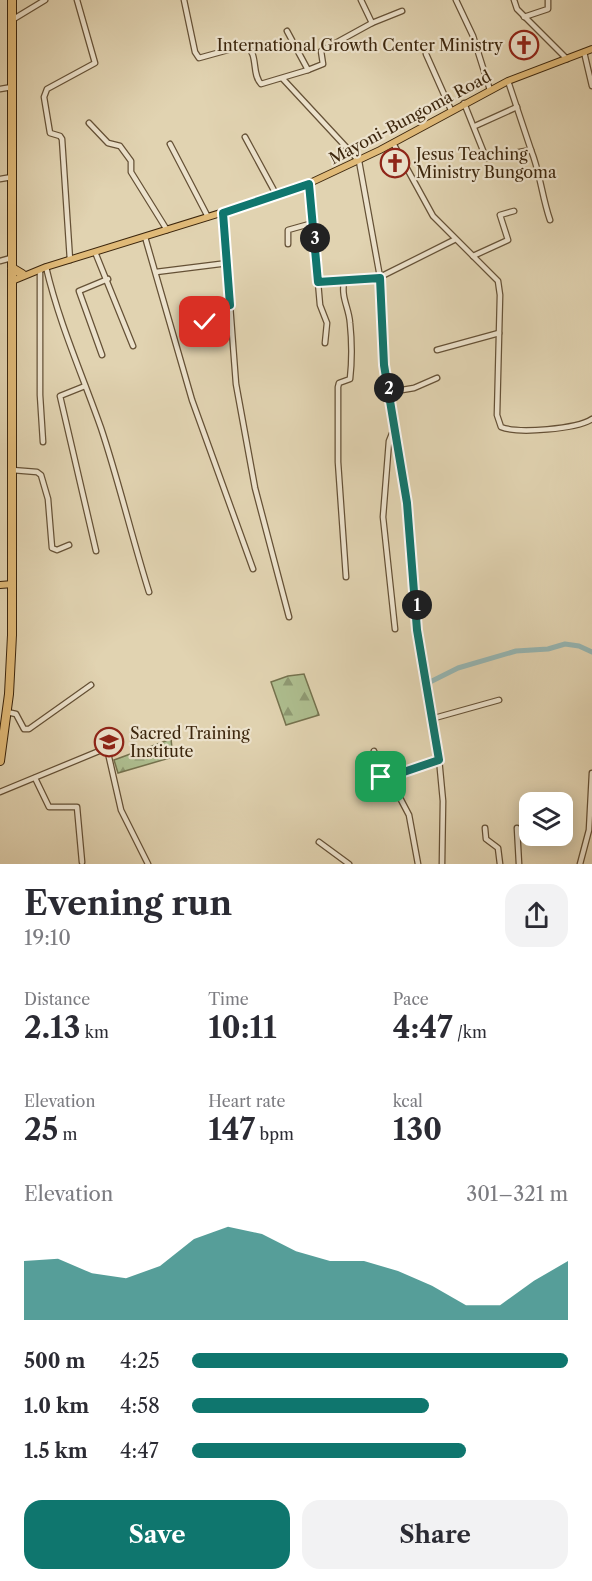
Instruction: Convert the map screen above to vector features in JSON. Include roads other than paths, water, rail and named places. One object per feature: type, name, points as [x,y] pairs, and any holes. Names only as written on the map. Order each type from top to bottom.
[{"type":"highway","points":[[0,761],[8,701],[11,587],[12,0]]},
{"type":"highway","points":[[12,268],[22,274]]},
{"type":"main road","name":"Mayoni-Bungoma Road","points":[[40,270],[309,184],[393,143],[508,81],[592,49]]},
{"type":"main road","points":[[12,279],[40,270]]},
{"type":"main road","points":[[12,279],[40,270]]},
{"type":"main road","points":[[0,587],[11,587]]},
{"type":"street","points":[[12,20],[45,0]]},
{"type":"street","points":[[70,260],[62,139],[50,133],[44,97],[47,89],[95,63],[77,0]]},
{"type":"street","points":[[184,0],[197,56],[203,57],[246,45],[254,54],[259,83],[263,84],[323,64],[321,51],[372,23],[402,11]]},
{"type":"street","points":[[361,0],[372,23]]},
{"type":"street","points":[[456,0],[473,36],[490,90]]},
{"type":"street","points":[[514,0],[517,9],[524,17],[567,59]]},
{"type":"street","points":[[524,17],[548,9],[548,0]]},
{"type":"street","points":[[287,32],[308,70]]},
{"type":"street","points":[[584,52],[592,86]]},
{"type":"street","points":[[426,54],[450,111]]},
{"type":"street","points":[[283,79],[358,161],[380,278],[384,365],[390,392],[393,431],[407,503],[417,630],[439,760],[443,801],[442,864]]},
{"type":"street","points":[[508,81],[539,170],[542,194],[550,220]]},
{"type":"street","points":[[0,89],[13,87]]},
{"type":"street","points":[[464,103],[487,159],[531,150]]},
{"type":"street","points":[[475,126],[517,107]]},
{"type":"street","points":[[89,123],[108,143],[119,145],[124,150],[131,161],[132,175],[167,230]]},
{"type":"street","points":[[245,137],[277,196]]},
{"type":"street","points":[[393,143],[428,210],[454,240],[498,281],[500,295],[497,415],[501,427],[512,430],[562,428],[582,424],[592,419]]},
{"type":"street","points":[[170,144],[208,217]]},
{"type":"street","points":[[0,179],[13,177]]},
{"type":"street","points":[[309,184],[320,305],[326,317],[328,333],[325,335],[325,342]]},
{"type":"street","points":[[473,256],[508,240],[500,215],[514,211]]},
{"type":"street","points":[[223,213],[234,371],[250,460],[289,617]]},
{"type":"street","points":[[288,244],[288,230],[313,223]]},
{"type":"street","points":[[146,237],[192,400],[253,569]]},
{"type":"street","points":[[318,282],[380,278],[454,240]]},
{"type":"street","points":[[95,252],[108,279],[133,346]]},
{"type":"street","points":[[0,261],[11,258]]},
{"type":"street","points":[[156,272],[228,263]]},
{"type":"street","points":[[40,270],[86,386],[107,447],[149,592]]},
{"type":"street","points":[[40,270],[40,395],[43,442]]},
{"type":"street","points":[[102,355],[79,291],[108,279]]},
{"type":"street","points":[[344,282],[344,299],[350,322],[352,365],[350,379],[339,383],[338,387],[339,462],[346,577]]},
{"type":"street","points":[[206,343],[203,324],[209,320],[207,311],[230,305]]},
{"type":"street","points":[[437,350],[499,333]]},
{"type":"street","points":[[390,392],[414,388],[437,378]]},
{"type":"street","points":[[86,386],[60,396],[96,551]]},
{"type":"street","points":[[393,431],[389,441],[382,504],[395,629]]},
{"type":"street","points":[[12,470],[40,474],[48,499],[52,548],[57,550],[69,545]]},
{"type":"street","points":[[7,712],[16,714],[24,729],[29,729],[91,685]]},
{"type":"street","points":[[432,717],[499,700]]},
{"type":"street","points":[[0,792],[98,750],[106,751],[121,810],[148,864]]},
{"type":"street","points":[[374,751],[381,777],[389,777],[439,760]]},
{"type":"street","points":[[580,864],[589,830],[592,773]]},
{"type":"street","points":[[389,777],[409,815],[418,864]]},
{"type":"street","points":[[35,778],[49,807],[77,807],[82,862]]},
{"type":"street","points":[[485,828],[486,839],[498,848],[500,864]]},
{"type":"street","points":[[517,828],[519,864]]},
{"type":"street","points":[[319,842],[349,864]]},
{"type":"waterway","points":[[426,684],[458,668],[516,651],[548,649],[565,644],[579,646],[592,652]]},
{"type":"place","name":"International Growth Center Ministry","points":[[524,45]]},
{"type":"place","name":"Jesus Teaching Ministry Bungoma","points":[[395,163]]},
{"type":"place","name":"Sacred Training Institute","points":[[109,742]]}]
